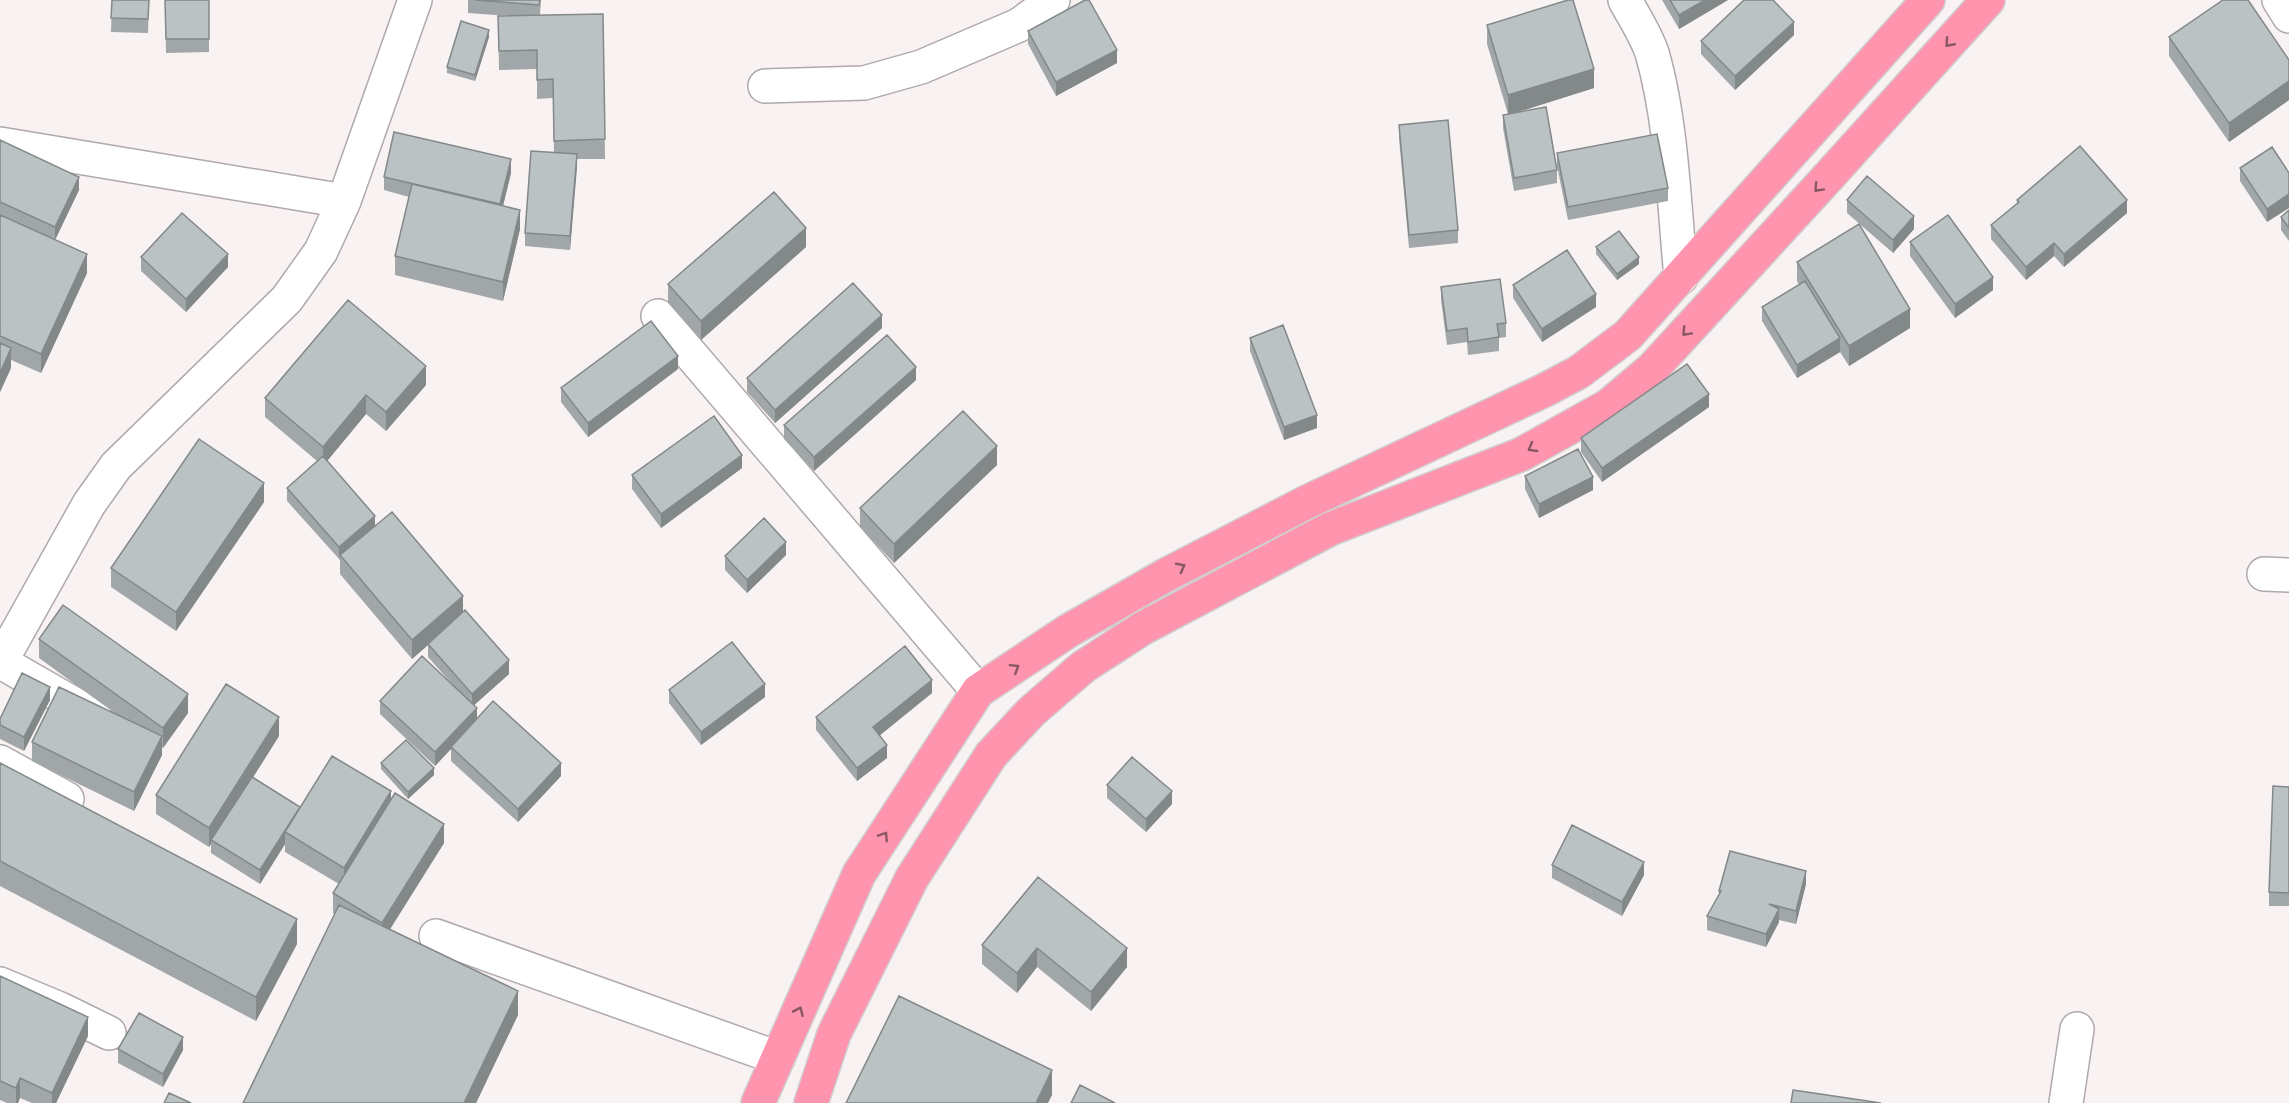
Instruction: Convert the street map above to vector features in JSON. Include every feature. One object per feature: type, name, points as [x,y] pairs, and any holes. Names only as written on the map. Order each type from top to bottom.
[{"type":"highway","points":[[758,1103],[859,874],[978,691],[1068,631],[1166,575],[1307,502],[1545,390],[1578,372],[1628,335],[1928,0]]},
{"type":"highway","points":[[811,1103],[834,1034],[912,878],[991,755],[1031,712],[1083,667],[1143,628],[1329,529],[1522,454],[1608,406],[1653,368],[1988,0]]},
{"type":"street","points":[[118,729],[0,662],[88,504],[116,466],[287,299],[321,251],[344,201],[415,0]]},
{"type":"street","points":[[765,86],[864,83],[921,67],[1019,25],[1053,0]]},
{"type":"street","points":[[1624,0],[1651,51],[1659,85],[1667,132],[1681,277]]},
{"type":"street","points":[[2279,0],[2289,16]]},
{"type":"street","points":[[0,144],[344,201]]},
{"type":"street","points":[[658,316],[978,691]]},
{"type":"street","points":[[0,762],[92,812]]},
{"type":"street","points":[[436,936],[778,1058]]},
{"type":"street","points":[[0,984],[109,1033]]},
{"type":"street","points":[[2066,1103],[2077,1029]]},
{"type":"building","points":[[112,0],[149,0],[148,19],[111,18]]},
{"type":"building","points":[[165,0],[209,0],[209,39],[166,39]]},
{"type":"building","points":[[475,0],[540,0],[539,5]]},
{"type":"building","points":[[1085,0],[1089,0],[1117,50],[1056,82],[1028,31]]},
{"type":"building","points":[[1573,0],[1594,69],[1508,95],[1487,25]]},
{"type":"building","points":[[1670,0],[1705,0],[1679,15]]},
{"type":"building","points":[[1744,0],[1773,0],[1794,22],[1735,76],[1701,41]]},
{"type":"building","points":[[2223,0],[2248,0],[2289,60],[2289,81],[2229,123],[2169,37]]},
{"type":"building","points":[[603,14],[605,139],[554,141],[553,79],[537,80],[537,50],[499,51],[498,16]]},
{"type":"building","points":[[461,21],[489,30],[475,75],[447,67]]},
{"type":"building","points":[[1546,107],[1557,170],[1514,178],[1503,115]]},
{"type":"building","points":[[1448,120],[1458,230],[1409,235],[1399,125]]},
{"type":"building","points":[[394,132],[511,159],[500,204],[384,177]]},
{"type":"building","points":[[1657,134],[1668,188],[1568,207],[1557,153]]},
{"type":"building","points":[[0,140],[79,177],[55,227],[0,202]]},
{"type":"building","points":[[2080,146],[2127,200],[2064,254],[2054,243],[2026,267],[1991,225]]},
{"type":"building","points":[[2272,147],[2289,173],[2289,194],[2267,209],[2240,168]]},
{"type":"building","points":[[531,151],[577,154],[570,236],[525,233]]},
{"type":"building","points":[[1867,176],[1914,216],[1893,240],[1847,200]]},
{"type":"building","points":[[412,184],[520,210],[503,282],[395,256]]},
{"type":"building","points":[[774,192],[806,228],[701,321],[668,284]]},
{"type":"building","points":[[2289,210],[2289,228],[2281,217]]},
{"type":"building","points":[[182,213],[228,254],[186,299],[141,257]]},
{"type":"building","points":[[0,215],[87,254],[41,354],[0,336]]},
{"type":"building","points":[[1948,215],[1993,277],[1955,304],[1910,242]]},
{"type":"building","points":[[1859,224],[1910,309],[1849,346],[1797,262]]},
{"type":"building","points":[[1619,231],[1639,257],[1617,274],[1596,247]]},
{"type":"building","points":[[1567,250],[1596,294],[1542,329],[1513,285]]},
{"type":"building","points":[[1500,279],[1506,323],[1497,324],[1499,337],[1468,342],[1467,328],[1447,331],[1441,287]]},
{"type":"building","points":[[1805,281],[1840,338],[1797,365],[1762,307]]},
{"type":"building","points":[[853,283],[882,315],[775,410],[747,378]]},
{"type":"building","points":[[348,300],[426,366],[386,412],[366,395],[323,447],[265,398]]},
{"type":"building","points":[[651,321],[678,356],[588,423],[561,388]]},
{"type":"building","points":[[1283,325],[1317,415],[1284,427],[1250,338]]},
{"type":"building","points":[[887,335],[916,367],[814,457],[784,425]]},
{"type":"building","points":[[0,343],[11,348],[0,373]]},
{"type":"building","points":[[1687,364],[1709,394],[1602,468],[1581,438]]},
{"type":"building","points":[[963,411],[997,446],[894,544],[860,508]]},
{"type":"building","points":[[714,416],[742,455],[661,514],[632,475]]},
{"type":"building","points":[[199,439],[264,483],[176,612],[111,568]]},
{"type":"building","points":[[1578,449],[1593,477],[1539,504],[1525,476]]},
{"type":"building","points":[[323,456],[375,516],[339,547],[287,488]]},
{"type":"building","points":[[392,512],[463,596],[412,640],[340,555]]},
{"type":"building","points":[[764,518],[786,542],[747,580],[725,556]]},
{"type":"building","points":[[63,605],[188,694],[163,728],[39,639]]},
{"type":"building","points":[[465,610],[509,660],[472,694],[428,644]]},
{"type":"building","points":[[732,642],[765,684],[701,732],[669,690]]},
{"type":"building","points":[[905,646],[932,680],[873,727],[887,745],[857,768],[816,717]]},
{"type":"building","points":[[422,656],[477,708],[435,752],[380,701]]},
{"type":"building","points":[[22,673],[50,687],[24,737],[0,725],[0,719]]},
{"type":"building","points":[[226,684],[279,717],[209,828],[156,795]]},
{"type":"building","points":[[59,687],[162,736],[134,792],[32,742]]},
{"type":"building","points":[[493,701],[561,763],[518,809],[451,747]]},
{"type":"building","points":[[406,740],[434,768],[408,792],[381,763]]},
{"type":"building","points":[[332,756],[391,791],[344,868],[285,832]]},
{"type":"building","points":[[1132,757],[1172,791],[1146,819],[1107,785]]},
{"type":"building","points":[[0,763],[297,919],[256,997],[0,861]]},
{"type":"building","points":[[252,777],[300,807],[260,870],[211,840]]},
{"type":"building","points":[[2273,786],[2289,787],[2289,893],[2269,892]]},
{"type":"building","points":[[395,793],[444,824],[382,923],[333,893]]},
{"type":"building","points":[[1572,825],[1644,862],[1622,902],[1552,865]]},
{"type":"building","points":[[1730,851],[1806,871],[1796,911],[1769,904],[1779,909],[1766,934],[1707,916],[1721,891],[1719,891]]},
{"type":"building","points":[[1038,877],[1127,948],[1091,992],[1037,948],[1017,973],[982,945]]},
{"type":"building","points":[[339,905],[518,991],[464,1103],[243,1103]]},
{"type":"building","points":[[0,976],[88,1017],[52,1093],[20,1078],[16,1088],[0,1081]]},
{"type":"building","points":[[899,996],[1052,1070],[1036,1103],[846,1103]]},
{"type":"building","points":[[139,1013],[183,1037],[163,1074],[118,1049]]},
{"type":"building","points":[[1080,1085],[1115,1103],[1071,1103]]},
{"type":"building","points":[[1793,1090],[1881,1103],[1791,1103]]},
{"type":"building","points":[[169,1093],[191,1103],[164,1103]]}]
